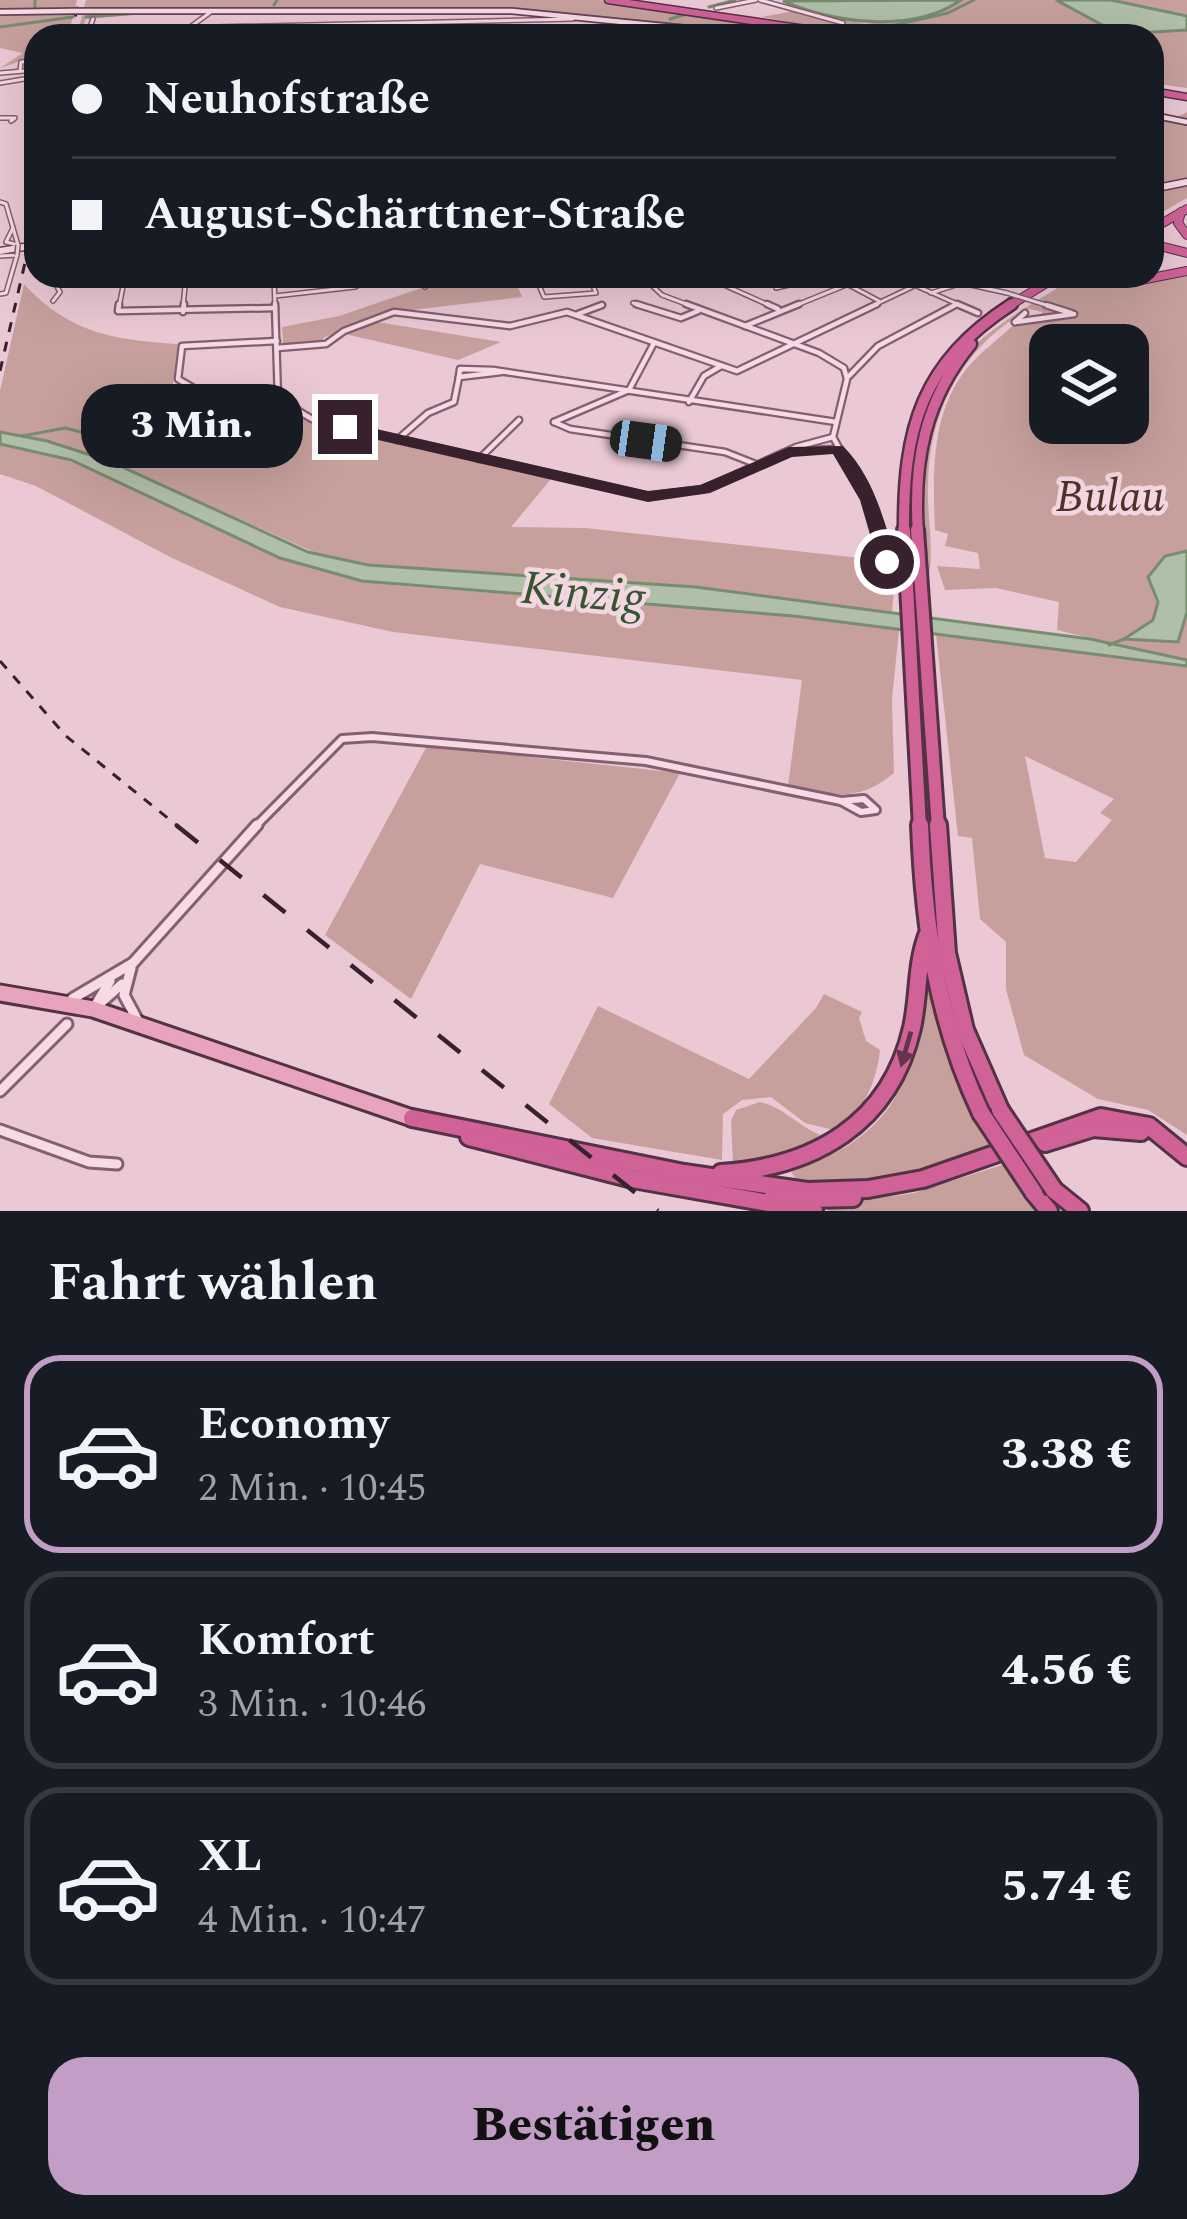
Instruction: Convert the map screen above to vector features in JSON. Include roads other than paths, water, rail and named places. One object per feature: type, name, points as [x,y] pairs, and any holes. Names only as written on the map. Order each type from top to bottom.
[{"type":"highway","points":[[608,0],[772,24]]},
{"type":"highway","points":[[623,0],[784,24]]},
{"type":"highway","points":[[1185,208],[1178,225],[1187,235]]},
{"type":"highway","points":[[1024,296],[1026,288]]},
{"type":"highway","points":[[991,1111],[947,953],[906,476],[912,424],[944,361],[961,343],[1038,288]]},
{"type":"highway","points":[[915,599],[916,477],[930,402],[953,363],[979,337],[1054,288]]},
{"type":"highway","points":[[918,644],[928,935],[948,1033],[991,1111],[1044,1191],[1049,1211]]},
{"type":"highway","points":[[684,1172],[778,1168],[824,1151],[862,1125],[891,1088],[905,1054],[920,952],[928,935]]},
{"type":"highway","points":[[412,1118],[684,1172],[807,1191],[886,1187],[945,1173],[1101,1118],[1149,1126],[1187,1156]]},
{"type":"highway","points":[[412,1118],[553,1161],[814,1211]]},
{"type":"highway","points":[[770,1200],[837,1200],[913,1189],[1080,1131],[1106,1127],[1154,1137],[1187,1171]]},
{"type":"highway","points":[[1044,1191],[1076,1211]]},
{"type":"main road","points":[[0,993],[93,1009],[412,1118]]},
{"type":"street","points":[[716,8],[758,0],[841,24]]},
{"type":"street","points":[[0,12],[498,7],[682,24]]},
{"type":"street","points":[[195,24],[210,11]]},
{"type":"street","points":[[91,24],[92,19]]},
{"type":"street","points":[[392,24],[573,19]]},
{"type":"street","points":[[20,71],[24,62]]},
{"type":"street","points":[[0,73],[24,72]]},
{"type":"street","points":[[0,118],[15,118],[11,122]]},
{"type":"street","points":[[0,202],[6,204],[18,245],[2,294]]},
{"type":"street","points":[[13,228],[6,242],[18,245]]},
{"type":"street","points":[[0,254],[17,255]]},
{"type":"street","points":[[53,301],[60,292],[57,288]]},
{"type":"street","points":[[123,288],[118,311],[275,308]]},
{"type":"street","points":[[182,312],[185,288]]},
{"type":"street","points":[[275,288],[278,399]]},
{"type":"street","points":[[275,296],[318,288]]},
{"type":"street","points":[[541,288],[544,297],[596,293],[594,288]]},
{"type":"street","points":[[655,288],[662,295],[837,361],[847,379]]},
{"type":"street","points":[[731,288],[778,309]]},
{"type":"street","points":[[745,326],[838,288]]},
{"type":"street","points":[[852,288],[879,301]]},
{"type":"street","points":[[574,314],[736,371],[910,288]]},
{"type":"street","points":[[914,288],[978,313]]},
{"type":"street","points":[[928,294],[947,288]]},
{"type":"street","points":[[984,288],[1074,314],[1015,322],[1025,313]]},
{"type":"street","points":[[633,303],[678,318],[700,310]]},
{"type":"street","points":[[602,305],[506,326],[394,312],[344,331],[326,344],[182,346],[181,386],[246,402],[278,399],[301,416],[648,496],[704,490],[833,437]]},
{"type":"street","points":[[833,437],[847,379],[878,346],[955,305]]},
{"type":"street","points":[[654,343],[644,378],[630,393],[558,420],[582,431],[725,452],[758,465]]},
{"type":"street","points":[[688,402],[704,376],[721,366]]},
{"type":"street","points":[[398,440],[428,413],[454,402],[459,377],[499,376],[501,371],[836,422]]},
{"type":"street","points":[[479,459],[519,420]]},
{"type":"street","points":[[833,437],[840,445],[837,449]]},
{"type":"street","points":[[789,452],[837,449],[850,462],[868,500],[887,562]]},
{"type":"street","points":[[64,1003],[133,963],[214,867],[337,741],[372,736],[646,761],[841,801]]},
{"type":"street","points":[[133,963],[125,981],[125,1000],[140,1024]]},
{"type":"street","points":[[93,1009],[115,975]]},
{"type":"street","points":[[93,1009],[125,981]]},
{"type":"street","points":[[0,1090],[68,1024]]},
{"type":"street","points":[[0,1130],[89,1162],[117,1164]]},
{"type":"water","points":[[961,0],[920,18],[873,22],[826,15],[783,1]]},
{"type":"water","points":[[1056,0],[1111,0],[1187,16],[1187,30],[1164,31],[1164,24],[1100,24]]},
{"type":"water","name":"Kinzig","points":[[0,432],[109,461],[308,552],[368,565],[696,587],[1090,639],[1187,660],[1187,666],[794,616],[362,581],[280,558],[71,460],[0,444]]},
{"type":"water","points":[[1187,551],[1187,612],[1178,642],[1124,639],[1153,620],[1158,602],[1148,577],[1165,556]]},
{"type":"waterway","points":[[35,0],[35,9]]},
{"type":"waterway","points":[[274,5],[277,0]]},
{"type":"waterway","points":[[709,7],[735,0]]},
{"type":"waterway","points":[[899,24],[948,13],[974,0]]},
{"type":"waterway","points":[[334,9],[486,9]]},
{"type":"waterway","points":[[526,10],[670,24]]},
{"type":"waterway","points":[[86,17],[138,13]]},
{"type":"waterway","points":[[670,19],[687,14]]},
{"type":"waterway","points":[[0,27],[73,17]]},
{"type":"waterway","points":[[22,436],[65,428],[136,446]]},
{"type":"waterway","points":[[1109,645],[1124,639]]},
{"type":"railway","points":[[74,24],[79,0]]},
{"type":"railway","points":[[0,371],[24,267]]},
{"type":"railway","points":[[0,661],[66,736],[180,828]]},
{"type":"railway","points":[[176,825],[658,1211]]},
{"type":"park label","name":"Bulau","points":[[1110,495]]}]
